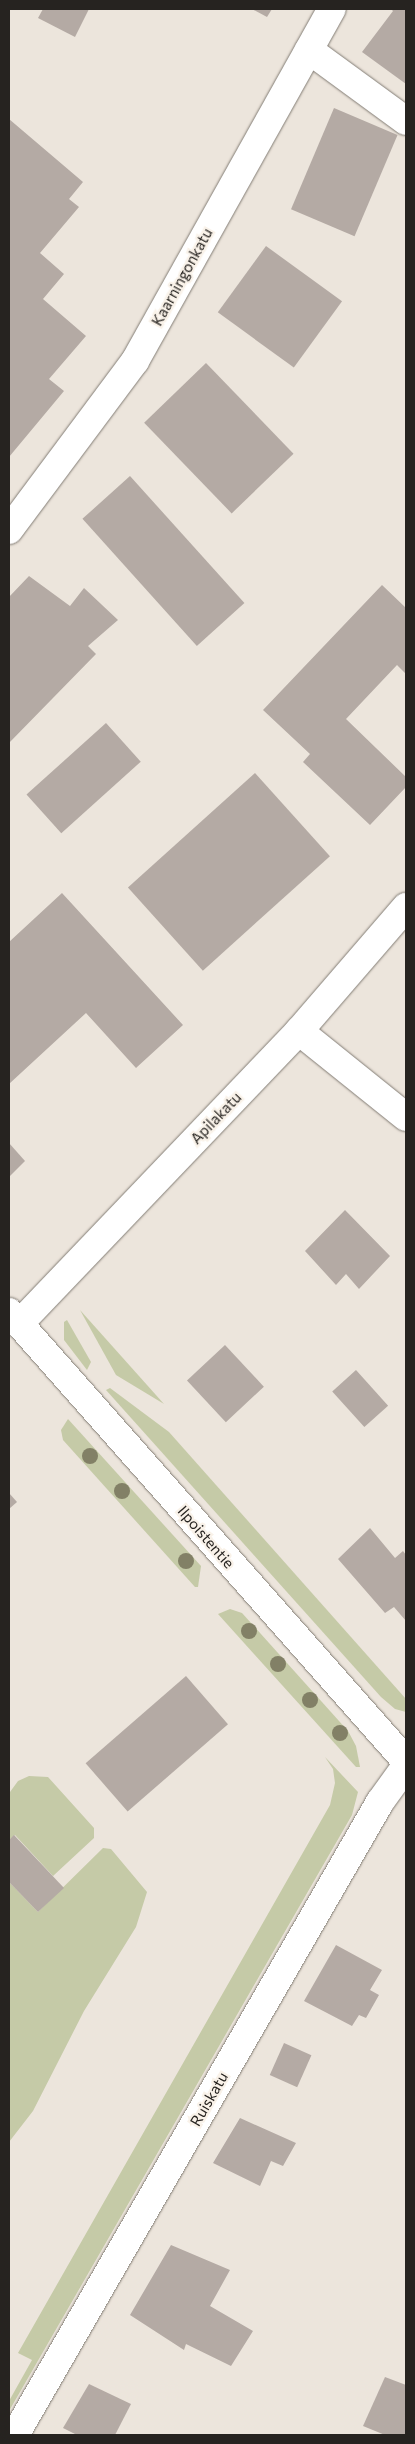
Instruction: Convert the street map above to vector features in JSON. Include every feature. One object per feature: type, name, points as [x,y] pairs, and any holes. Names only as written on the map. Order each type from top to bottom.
[{"type":"street","name":"Kaarningonkatu","points":[[9,530],[135,362],[332,9]]},
{"type":"street","points":[[309,50],[406,121]]},
{"type":"street","name":"Apilakatu","points":[[14,1318],[299,1031],[406,907]]},
{"type":"street","points":[[299,1031],[406,1117]]},
{"type":"street","name":"Ilpoistentie","points":[[14,1318],[406,1761]]},
{"type":"street","name":"Ruiskatu","points":[[15,2435],[380,1802],[406,1766]]},
{"type":"green space","points":[[80,1310],[164,1404],[116,1375]]},
{"type":"green space","points":[[67,1320],[91,1362],[87,1370],[64,1340],[64,1322]]},
{"type":"green space","points":[[110,1388],[169,1432],[406,1699],[406,1712],[395,1709],[381,1697],[106,1390]]},
{"type":"green space","points":[[68,1419],[201,1566],[198,1587],[195,1587],[63,1440],[61,1430]]},
{"type":"green space","points":[[230,1609],[242,1613],[348,1731],[356,1746],[360,1767],[356,1767],[218,1614]]},
{"type":"green space","points":[[325,1757],[358,1792],[352,1815],[9,2411],[9,2401],[32,2360],[18,2353],[330,1805],[335,1783],[333,1769]]},
{"type":"green space","points":[[29,1776],[48,1777],[94,1828],[94,1838],[53,1876],[15,1835],[9,1840],[10,1792],[18,1781]]},
{"type":"green space","points":[[103,1848],[111,1849],[147,1892],[136,1927],[84,2011],[33,2111],[9,2142],[9,1882],[38,1912]]},
{"type":"building","points":[[43,9],[89,9],[75,37],[38,18]]},
{"type":"building","points":[[252,9],[272,9],[267,17]]},
{"type":"building","points":[[391,9],[406,9],[406,84],[362,52],[393,11]]},
{"type":"building","points":[[334,108],[398,135],[355,236],[291,209]]},
{"type":"building","points":[[9,119],[83,182],[69,199],[79,207],[40,253],[64,274],[43,299],[86,336],[49,379],[64,391],[9,457]]},
{"type":"building","points":[[266,246],[342,301],[294,368],[218,312]]},
{"type":"building","points":[[206,363],[294,454],[232,513],[144,423]]},
{"type":"building","points":[[130,476],[244,603],[197,646],[82,519]]},
{"type":"building","points":[[29,576],[70,606],[84,588],[118,620],[88,646],[96,654],[9,743],[9,597]]},
{"type":"building","points":[[382,585],[406,608],[406,674],[397,665],[346,719],[406,777],[406,787],[370,825],[303,762],[310,754],[263,710]]},
{"type":"building","points":[[106,723],[141,762],[61,833],[26,795]]},
{"type":"building","points":[[255,773],[330,856],[203,971],[128,887]]},
{"type":"building","points":[[62,893],[183,1025],[136,1068],[86,1013],[9,1084],[9,942]]},
{"type":"building","points":[[9,1143],[25,1161],[9,1177]]},
{"type":"building","points":[[345,1210],[390,1256],[359,1289],[346,1274],[336,1285],[305,1251]]},
{"type":"building","points":[[225,1345],[264,1387],[226,1422],[187,1380]]},
{"type":"building","points":[[356,1370],[388,1406],[364,1427],[332,1391]]},
{"type":"building","points":[[9,1493],[17,1502],[9,1509]]},
{"type":"building","points":[[370,1528],[395,1558],[403,1551],[406,1555],[406,1621],[394,1607],[385,1613],[338,1559]]},
{"type":"building","points":[[186,1676],[228,1724],[128,1812],[86,1763]]},
{"type":"building","points":[[14,1835],[64,1888],[38,1912],[9,1882],[9,1840]]},
{"type":"building","points":[[336,1945],[382,1970],[370,1990],[379,1995],[366,2018],[359,2015],[352,2026],[304,2001]]},
{"type":"building","points":[[284,2043],[311,2055],[297,2087],[270,2075]]},
{"type":"building","points":[[240,2118],[296,2143],[283,2166],[271,2161],[260,2186],[213,2163]]},
{"type":"building","points":[[171,2245],[230,2270],[210,2306],[253,2331],[231,2366],[186,2344],[184,2350],[130,2315]]},
{"type":"building","points":[[385,2377],[406,2385],[406,2435],[385,2435],[363,2426]]},
{"type":"building","points":[[89,2384],[131,2404],[115,2435],[77,2435],[63,2428]]}]
